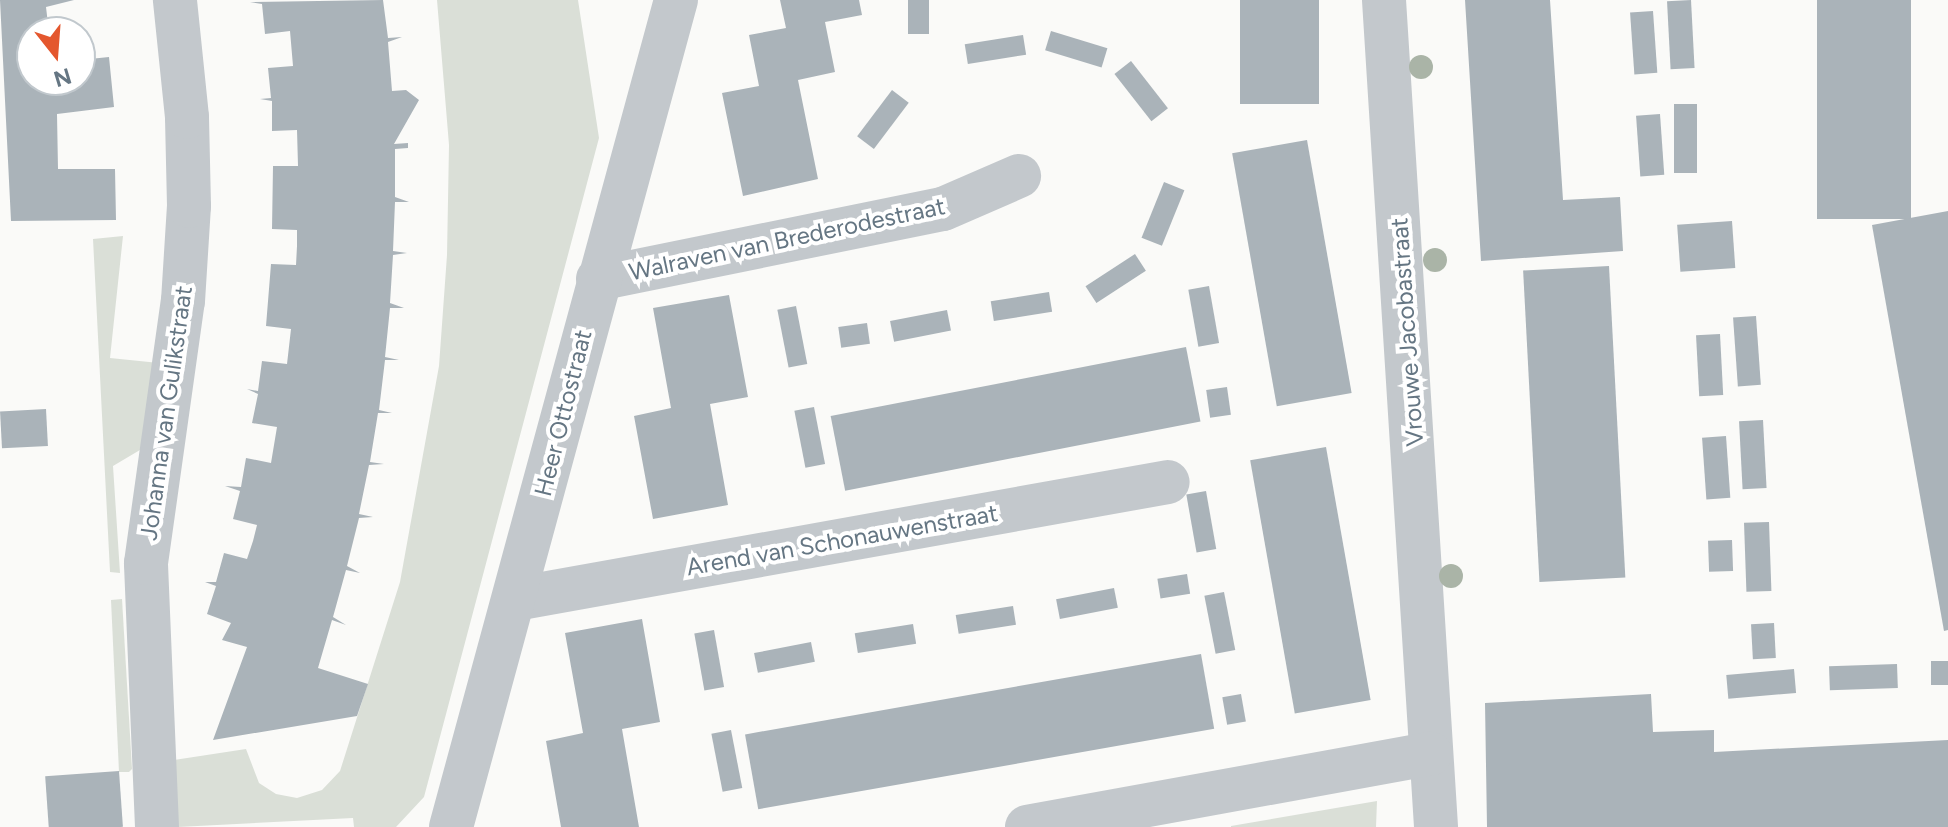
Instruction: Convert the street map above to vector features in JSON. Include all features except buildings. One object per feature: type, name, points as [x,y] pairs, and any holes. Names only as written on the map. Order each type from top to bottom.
[{"type":"street","name":"Johanna van Gulikstraat","points":[[157,827],[146,563],[183,301],[189,206],[187,117],[175,0]]},
{"type":"street","name":"Heer Ottostraat","points":[[451,827],[676,0]]},
{"type":"street","name":"Vrouwe Jacobastraat","points":[[1384,0],[1436,827]]},
{"type":"street","name":"Walraven van Brederodestraat","points":[[598,279],[943,209],[1019,176]]},
{"type":"street","name":"Arend van Schonauwenstraat","points":[[515,599],[1168,482]]},
{"type":"street","points":[[1027,827],[1430,754]]},
{"type":"shaded area","points":[[437,0],[578,0],[599,138],[424,797],[396,827],[354,827],[353,818],[178,827],[174,760],[246,749],[259,783],[276,794],[297,798],[322,790],[340,771],[400,582],[439,366],[447,255],[449,145]]},
{"type":"shaded area","points":[[123,236],[110,358],[159,363],[145,447],[113,466],[120,573],[110,572],[93,239]]},
{"type":"shaded area","points":[[122,599],[132,769],[129,772],[119,772],[111,600]]},
{"type":"shaded area","points":[[1377,801],[1376,827],[1231,827],[1231,826]]}]
